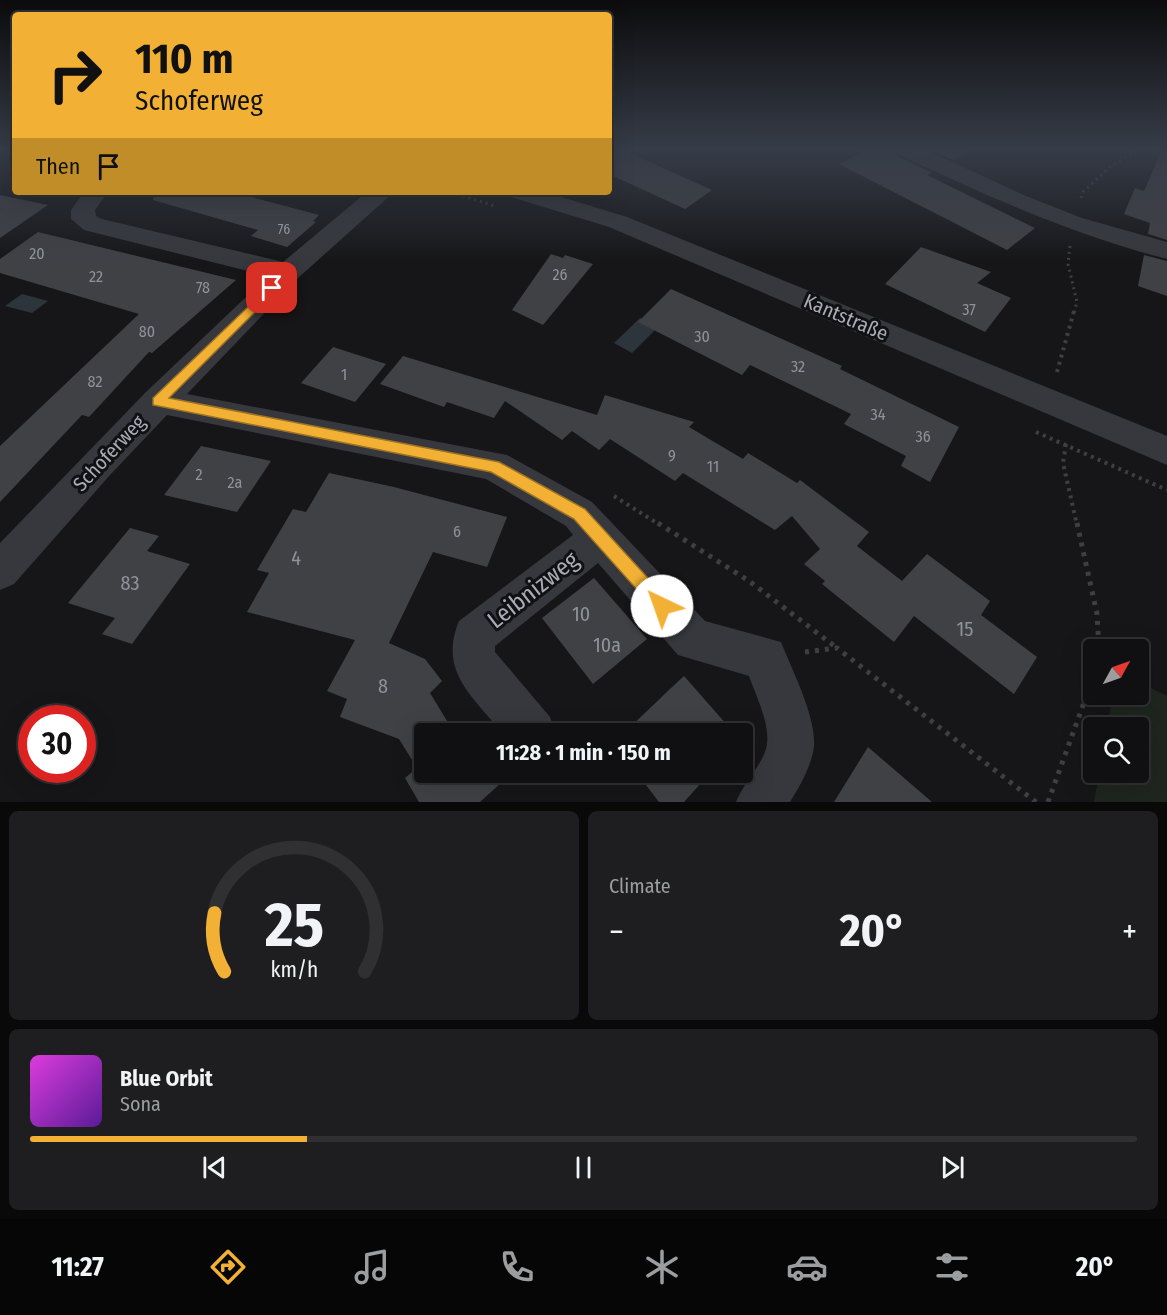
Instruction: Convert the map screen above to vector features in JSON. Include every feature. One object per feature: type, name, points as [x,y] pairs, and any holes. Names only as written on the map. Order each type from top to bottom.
[{"type":"street","points":[[988,187],[1073,223],[1167,251]]},
{"type":"street","points":[[94,195],[83,210],[84,219],[93,225],[288,272]]},
{"type":"street","name":"Schoferweg","points":[[0,572],[158,401],[288,272],[378,195]]},
{"type":"street","name":"Kantstraße","points":[[530,195],[618,222],[1167,451]]},
{"type":"street","points":[[158,401],[494,466],[579,514],[693,640],[765,658],[784,714],[790,747],[779,773],[760,802]]},
{"type":"street","name":"Leibnizweg","points":[[524,723],[473,660],[474,636],[600,537]]},
{"type":"path","points":[[1088,187],[1083,192],[1073,223],[1068,264],[1077,302],[1055,377],[1054,403],[1066,445],[1063,463],[1097,614],[1098,639]]},
{"type":"path","points":[[608,493],[749,581],[1036,802]]},
{"type":"path","points":[[765,658],[837,648]]},
{"type":"path","points":[[1048,802],[1085,705]]},
{"type":"shaded area","points":[[22,294],[48,301],[32,313],[5,306]]},
{"type":"shaded area","points":[[640,318],[658,327],[632,353],[614,343]]},
{"type":"shaded area","points":[[1149,687],[1167,696],[1167,802],[1094,802],[1097,783],[1149,783],[1149,717],[1109,717],[1111,705],[1149,705]]},
{"type":"building","points":[[638,187],[706,187],[712,190],[685,209]]},
{"type":"building","points":[[885,187],[952,187],[1035,228],[1007,250]]},
{"type":"building","points":[[1146,187],[1167,187],[1167,240],[1148,234],[1150,223],[1124,214],[1135,188],[1144,191]]},
{"type":"building","points":[[0,195],[48,205],[0,238]]},
{"type":"building","points":[[154,195],[243,195],[319,215],[313,221],[316,222],[287,247],[251,236],[258,230],[153,200]]},
{"type":"building","points":[[38,232],[236,280],[152,353],[149,352],[89,417],[82,415],[0,502],[0,446],[139,314],[0,273],[0,259]]},
{"type":"building","points":[[921,247],[991,272],[977,283],[1011,298],[985,332],[885,284]]},
{"type":"building","points":[[551,254],[563,258],[565,255],[593,264],[543,325],[512,310]]},
{"type":"building","points":[[1144,255],[1167,261],[1167,296],[1138,286]]},
{"type":"building","points":[[671,289],[842,366],[840,369],[959,427],[930,482],[901,466],[906,456],[844,424],[851,414],[750,365],[742,375],[638,322]]},
{"type":"building","points":[[333,347],[386,364],[355,402],[301,383]]},
{"type":"building","points":[[403,356],[597,415],[605,395],[694,422],[689,427],[743,459],[748,453],[797,483],[800,480],[869,532],[857,546],[902,581],[927,554],[990,601],[981,615],[1037,657],[1014,694],[914,616],[894,642],[822,584],[825,581],[804,564],[820,549],[792,516],[775,530],[683,473],[675,481],[610,439],[599,450],[572,431],[562,440],[505,401],[494,418],[447,402],[444,407],[380,384]]},
{"type":"building","points":[[201,446],[271,461],[237,512],[164,495]]},
{"type":"building","points":[[329,473],[394,487],[507,517],[487,567],[433,552],[389,643],[425,659],[442,681],[430,693],[448,723],[414,723],[414,763],[399,739],[340,717],[347,699],[327,691],[355,640],[247,612],[269,573],[257,570],[293,509],[306,512]]},
{"type":"building","points":[[130,528],[159,536],[147,551],[190,564],[132,644],[102,634],[115,618],[68,603]]},
{"type":"building","points":[[594,578],[647,639],[593,684],[542,618]]},
{"type":"building","points":[[684,676],[725,723],[634,723]]},
{"type":"building","points":[[868,747],[932,802],[834,802]]},
{"type":"building","points":[[414,770],[414,783],[501,783],[480,802],[419,802],[405,778]]},
{"type":"building","points":[[644,783],[701,783],[684,802],[659,802]]},
{"type":"route","points":[[272,288],[158,401],[494,466],[579,514],[662,606]]}]
